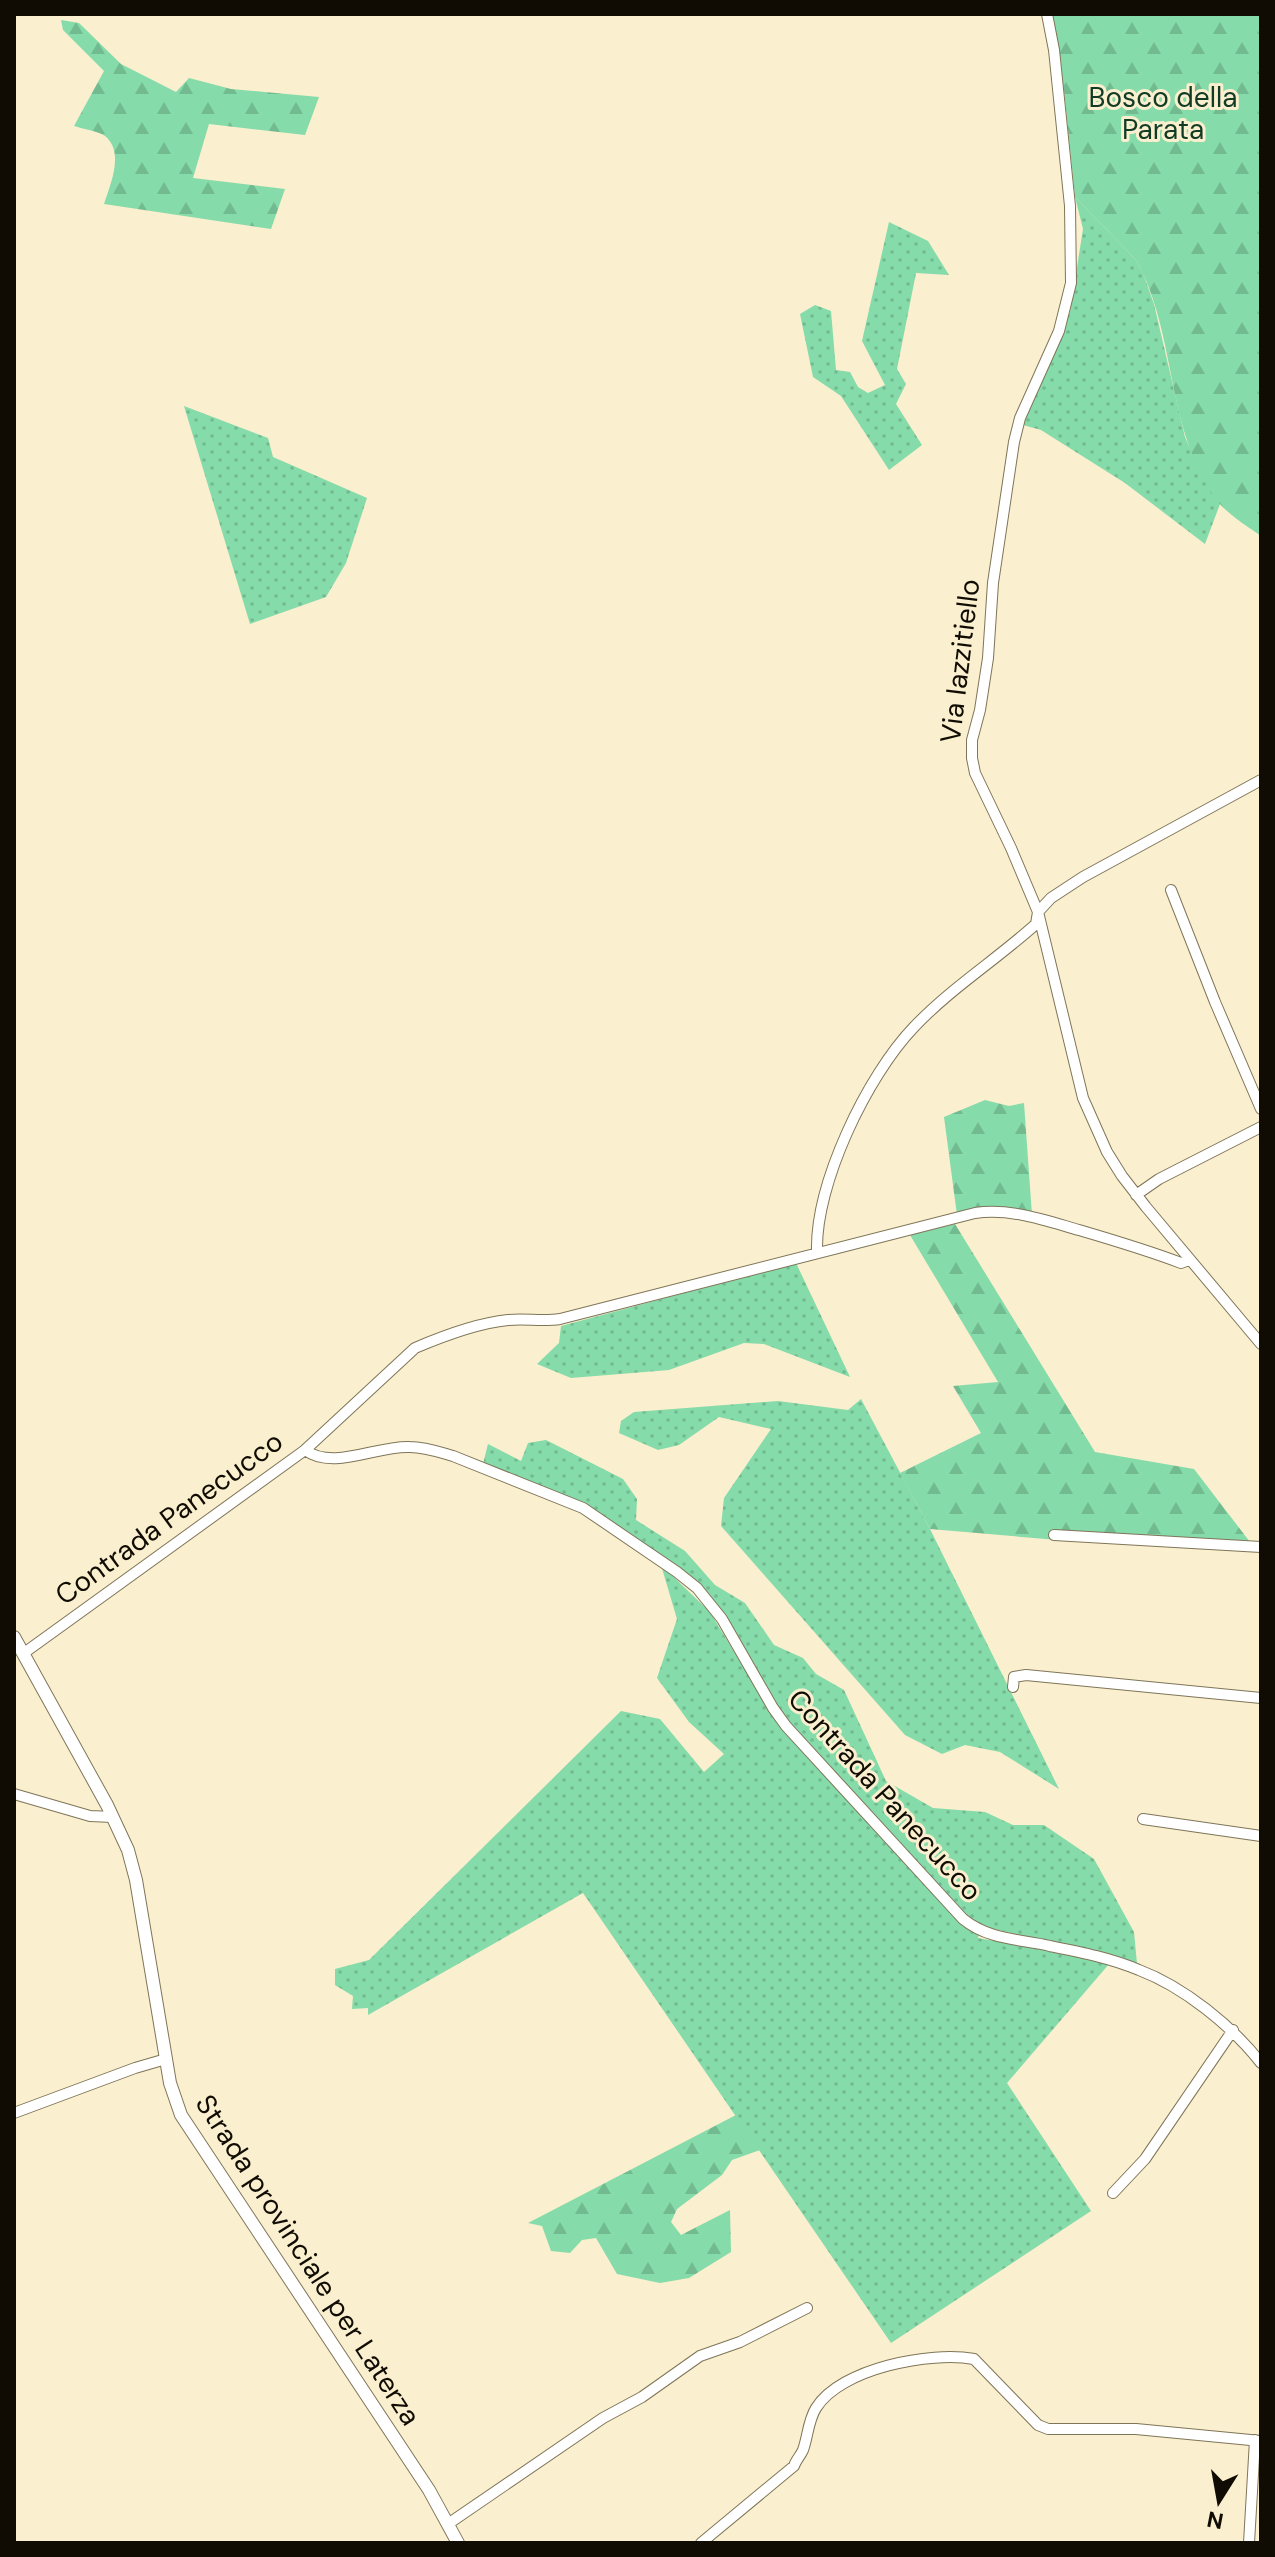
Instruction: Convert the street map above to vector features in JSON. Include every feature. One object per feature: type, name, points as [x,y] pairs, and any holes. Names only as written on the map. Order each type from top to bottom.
[{"type":"main road","name":"Strada provinciale per Laterza","points":[[14,1637],[128,1850],[177,2105],[192,2133],[429,2490],[458,2543]]},
{"type":"street","name":"Via Iazzitiello","points":[[1047,14],[1056,65],[1070,206],[1071,283],[1059,331],[1020,418],[1014,442],[993,583],[986,670],[972,740],[975,773],[1038,912],[1083,1098],[1107,1152],[1136,1195],[1261,1344]]},
{"type":"street","points":[[817,1252],[816,1231],[844,1140],[852,1120],[895,1049],[945,997],[1036,924],[1038,912],[1051,898],[1083,877],[1261,780]]},
{"type":"street","points":[[1171,890],[1261,1109]]},
{"type":"street","points":[[1136,1195],[1159,1179],[1261,1127]]},
{"type":"street","points":[[305,1450],[415,1348],[432,1341],[506,1320],[543,1322],[560,1319],[904,1229],[992,1211],[1031,1216],[1181,1263],[1189,1260]]},
{"type":"street","name":"Contrada Panecucco","points":[[24,1653],[305,1450],[312,1455],[338,1457],[407,1446],[434,1450],[594,1514],[697,1588],[722,1619],[786,1726],[952,1908],[974,1928],[1011,1940],[1105,1958],[1142,1971],[1176,1990],[1233,2030],[1257,2050],[1261,2063]]},
{"type":"street","points":[[1054,1535],[1261,1547]]},
{"type":"street","points":[[1013,1687],[1014,1677],[1026,1675],[1261,1698]]},
{"type":"street","points":[[14,1794],[90,1816],[113,1817]]},
{"type":"street","points":[[1143,1819],[1261,1836]]},
{"type":"street","points":[[1113,2193],[1145,2159],[1233,2030]]},
{"type":"street","points":[[14,2113],[166,2059]]},
{"type":"street","points":[[448,2524],[592,2425],[642,2397],[700,2356],[740,2342],[807,2308]]},
{"type":"street","points":[[701,2543],[794,2466],[817,2406],[830,2393],[855,2377],[885,2366],[926,2358],[960,2356],[974,2359],[1038,2425],[1048,2429],[1136,2429],[1258,2440],[1249,2543]]},
{"type":"green space","name":"Bosco della Parata","points":[[1052,14],[1261,14],[1261,536],[1222,507],[1201,474],[1179,413],[1159,319],[1136,260],[1075,197],[1064,90]]},
{"type":"green space","points":[[61,20],[79,23],[121,64],[176,92],[189,78],[231,89],[319,97],[305,135],[209,124],[193,178],[285,189],[271,229],[104,204],[114,169],[111,143],[105,136],[74,126],[104,71],[63,30]]},
{"type":"green space","points":[[1075,197],[1136,260],[1143,273],[1154,304],[1185,437],[1202,476],[1220,504],[1205,544],[1125,483],[1041,430],[1023,425],[1070,312],[1083,229]]},
{"type":"green space","points":[[889,222],[928,241],[949,275],[916,273],[897,369],[906,384],[896,404],[922,445],[889,470],[841,396],[813,377],[800,314],[815,305],[831,311],[836,370],[850,372],[858,387],[868,393],[885,385],[862,341]]},
{"type":"green space","points":[[184,406],[268,438],[273,457],[367,498],[346,563],[326,597],[250,624]]},
{"type":"green space","points":[[985,1100],[1009,1106],[1024,1103],[1032,1215],[957,1215],[944,1117]]},
{"type":"green space","points":[[955,1224],[1095,1452],[1194,1469],[1250,1542],[1107,1533],[1081,1542],[930,1529],[900,1473],[981,1433],[953,1386],[998,1382],[910,1235]]},
{"type":"green space","points":[[796,1263],[850,1377],[764,1344],[744,1343],[669,1370],[571,1378],[537,1364],[559,1343],[561,1326]]},
{"type":"green space","points":[[861,1399],[930,1529],[1059,1789],[1000,1752],[965,1745],[942,1754],[905,1735],[721,1526],[724,1498],[771,1429],[719,1417],[679,1445],[658,1450],[619,1433],[621,1421],[634,1412],[778,1401],[848,1410]]},
{"type":"green space","points":[[546,1440],[623,1479],[637,1499],[636,1520],[685,1551],[715,1585],[745,1603],[774,1645],[803,1658],[816,1674],[844,1690],[886,1781],[933,1808],[985,1812],[1013,1825],[1044,1825],[1094,1859],[1134,1932],[1137,1964],[970,1923],[979,1934],[978,1938],[1109,1964],[1007,2083],[1091,2211],[891,2343],[583,1893],[368,2015],[368,2008],[352,2009],[353,1996],[335,1985],[335,1969],[369,1960],[621,1711],[660,1719],[704,1772],[724,1754],[689,1722],[657,1678],[677,1619],[661,1565],[710,1612],[776,1721],[955,1908],[787,1724],[697,1585],[591,1510],[482,1468],[488,1444],[521,1461],[528,1443]]},
{"type":"green space","points":[[736,2115],[760,2150],[732,2160],[722,2175],[677,2209],[671,2222],[681,2235],[730,2210],[731,2252],[689,2278],[660,2283],[617,2274],[596,2238],[582,2240],[570,2253],[551,2251],[542,2226],[528,2223]]}]
